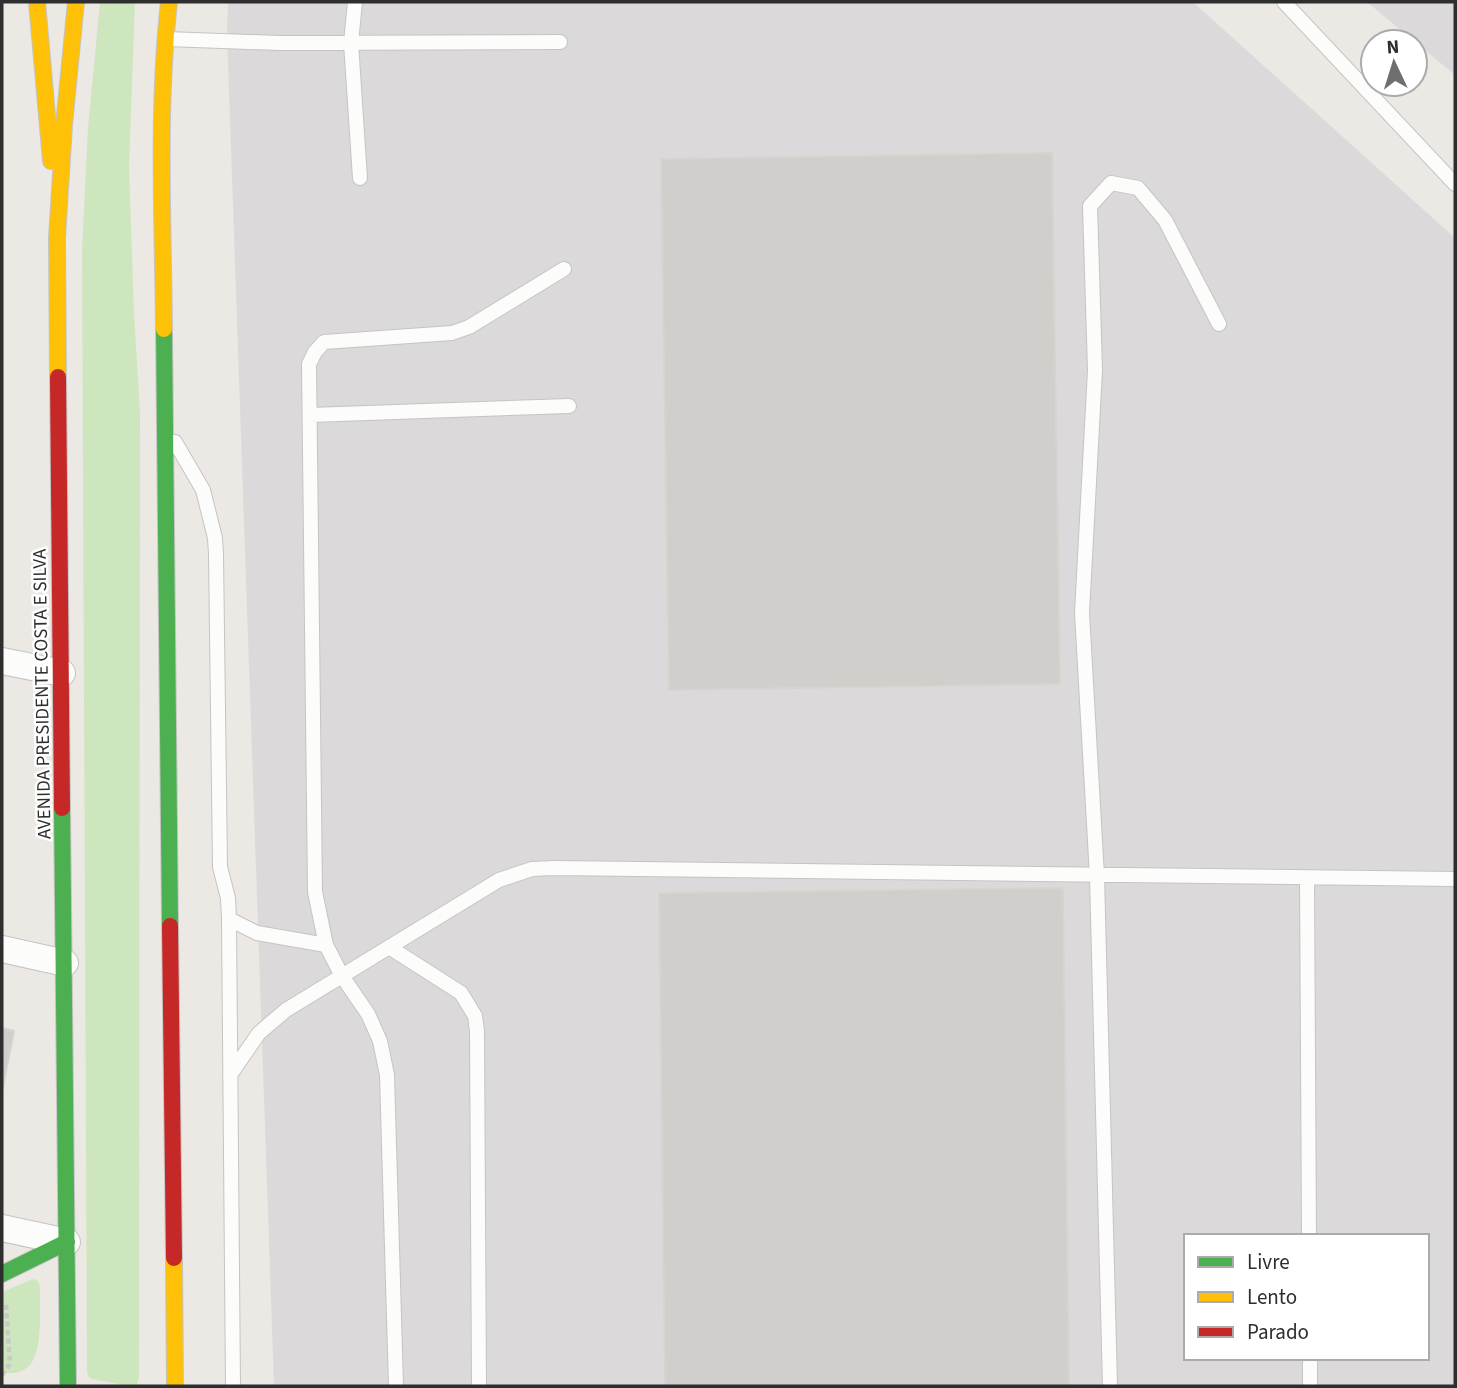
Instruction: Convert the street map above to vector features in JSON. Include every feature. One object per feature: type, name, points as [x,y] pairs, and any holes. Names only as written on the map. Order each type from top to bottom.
[{"type":"main road","points":[[37,2],[57,238]]},
{"type":"main road","name":"AVENIDA PRESIDENTE COSTA E SILVA","points":[[68,1386],[57,238],[76,2]]},
{"type":"main road","points":[[169,2],[165,39],[162,160],[167,429],[175,1386]]},
{"type":"main road","points":[[2,1274],[67,1242]]},
{"type":"street","points":[[2,660],[62,673]]},
{"type":"street","points":[[2,949],[65,963]]},
{"type":"street","points":[[2,1228],[67,1242]]},
{"type":"lane","points":[[355,2],[351,43],[360,178]]},
{"type":"lane","points":[[1284,2],[1455,184]]},
{"type":"lane","points":[[165,39],[351,43],[560,42]]},
{"type":"lane","points":[[1110,1386],[1097,876],[1082,613],[1095,370],[1090,206],[1111,183],[1138,188],[1165,220],[1219,324]]},
{"type":"lane","points":[[396,1386],[387,1075],[380,1041],[368,1014],[342,976],[326,945],[316,892],[309,364],[314,352],[324,342],[452,333],[469,327],[565,269]]},
{"type":"lane","points":[[310,415],[569,405]]},
{"type":"lane","points":[[167,429],[203,490],[215,538],[220,867],[228,898],[229,919],[233,1386]]},
{"type":"lane","points":[[230,1075],[259,1033],[286,1010],[499,880],[532,869],[1455,879]]},
{"type":"lane","points":[[1307,877],[1309,1234]]},
{"type":"lane","points":[[229,919],[257,933],[326,945]]},
{"type":"lane","points":[[389,947],[461,993],[475,1016],[479,1386]]},
{"type":"lane","points":[[1310,1360],[1310,1386]]},
{"type":"path","points":[[2,1375],[10,1364],[5,1300]]},
{"type":"shaded area","points":[[228,2],[1193,2],[1455,238],[1455,1386],[274,1386]]},
{"type":"shaded area","points":[[1367,2],[1455,2],[1455,75],[1429,53],[1429,28],[1398,28]]},
{"type":"green space","points":[[100,2],[135,2],[129,167],[140,412],[139,1378],[137,1384],[130,1386],[92,1379],[87,1371],[82,251],[88,128]]},
{"type":"green space","points":[[33,1279],[38,1281],[40,1286],[40,1332],[35,1355],[24,1370],[2,1373],[2,1292]]},
{"type":"building","points":[[1052,153],[1060,684],[669,690],[661,159]]},
{"type":"building","points":[[1063,888],[1069,1386],[665,1386],[659,893]]},
{"type":"building","points":[[2,1028],[14,1031],[2,1092]]},
{"type":"traffic: fast","points":[[164,329],[170,926]]},
{"type":"traffic: fast","points":[[62,808],[68,1386]]},
{"type":"traffic: fast","points":[[2,1274],[67,1242]]},
{"type":"traffic: slow","points":[[37,2],[51,161]]},
{"type":"traffic: slow","points":[[58,377],[57,238],[76,2]]},
{"type":"traffic: slow","points":[[164,329],[162,124],[169,2]]},
{"type":"traffic: slow","points":[[174,1258],[175,1386]]},
{"type":"traffic: jam","points":[[58,377],[62,808]]},
{"type":"traffic: jam","points":[[170,926],[174,1258]]}]
